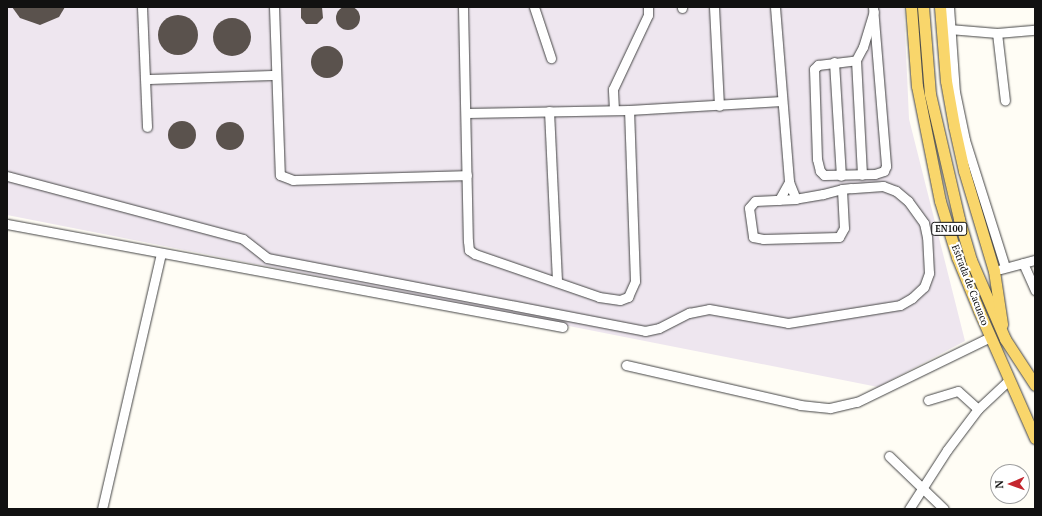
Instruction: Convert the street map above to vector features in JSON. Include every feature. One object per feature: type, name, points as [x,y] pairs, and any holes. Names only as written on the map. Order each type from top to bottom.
[{"type":"main road","name":"Estrada de Cacuaco","points":[[911,7],[917,86],[933,173],[957,257],[990,337],[1035,438]]},
{"type":"main road","name":"Estrada de Cacuaco","points":[[923,7],[930,94],[948,177],[971,260],[1005,339],[1035,385]]},
{"type":"main road","points":[[940,7],[946,81],[954,126],[964,170],[994,271],[1005,339]]},
{"type":"street","points":[[142,7],[147,127]]},
{"type":"street","points":[[274,7],[278,170],[284,178],[293,180],[467,176]]},
{"type":"street","points":[[463,7],[469,250],[488,260],[598,297],[620,300],[628,297],[633,290],[635,281],[629,110]]},
{"type":"street","points":[[534,7],[551,58]]},
{"type":"street","points":[[614,110],[613,89],[648,15],[648,7]]},
{"type":"street","points":[[714,7],[719,106]]},
{"type":"street","points":[[775,7],[788,182],[796,199]]},
{"type":"street","points":[[949,7],[949,28],[955,92],[965,140],[1005,267]]},
{"type":"street","points":[[856,60],[818,64],[812,76],[817,166],[824,174],[862,176],[884,171],[886,166],[874,10]]},
{"type":"street","points":[[862,176],[856,60],[864,46],[874,10]]},
{"type":"street","points":[[949,28],[997,33],[1035,30]]},
{"type":"street","points":[[997,33],[1005,101]]},
{"type":"street","points":[[834,62],[841,176]]},
{"type":"street","points":[[146,79],[275,75]]},
{"type":"street","points":[[466,113],[629,110],[719,106],[782,101]]},
{"type":"street","points":[[549,111],[557,282]]},
{"type":"street","points":[[7,176],[243,239],[267,258],[645,331],[659,328],[689,313],[708,309],[788,323],[900,305],[912,298],[924,287],[929,273],[928,237],[924,223],[908,201],[896,191],[883,186],[842,189],[796,199],[760,200],[751,203],[749,208],[753,237],[757,239],[839,237],[844,228],[842,189]]},
{"type":"street","points":[[779,200],[788,182]]},
{"type":"street","points":[[7,224],[160,254],[563,327]]},
{"type":"street","points":[[102,509],[160,254]]},
{"type":"street","points":[[994,271],[1035,260]]},
{"type":"street","points":[[1023,263],[1035,290]]},
{"type":"street","points":[[626,365],[800,405],[830,408],[858,402],[990,337]]},
{"type":"street","points":[[909,509],[922,488],[978,409],[1010,380]]},
{"type":"street","points":[[928,400],[958,390],[978,409]]},
{"type":"street","points":[[889,456],[944,509]]},
{"type":"shaded area","points":[[7,7],[904,7],[909,119],[965,341],[878,387],[7,215]]},
{"type":"building","points":[[348,6],[356,10],[360,18],[356,26],[348,30],[340,26],[336,18],[340,10]]},
{"type":"building","points":[[12,7],[65,7],[59,17],[40,25],[20,18]]},
{"type":"building","points":[[301,7],[322,7],[323,18],[317,24],[306,24],[301,18]]},
{"type":"building","points":[[182,15],[189,18],[195,24],[198,35],[197,43],[189,52],[182,55],[174,55],[167,52],[159,43],[158,31],[161,24],[170,16]]},
{"type":"building","points":[[232,18],[242,21],[248,27],[251,37],[248,47],[242,53],[232,56],[222,53],[216,47],[213,37],[216,27],[222,21]]},
{"type":"building","points":[[327,46],[336,49],[340,53],[343,62],[340,71],[336,75],[327,78],[318,75],[314,71],[311,62],[314,53],[318,49]]},
{"type":"building","points":[[182,121],[192,125],[196,135],[192,145],[182,149],[172,145],[168,135],[172,125]]},
{"type":"building","points":[[230,122],[240,126],[244,136],[240,146],[230,150],[220,146],[216,136],[220,126]]}]
